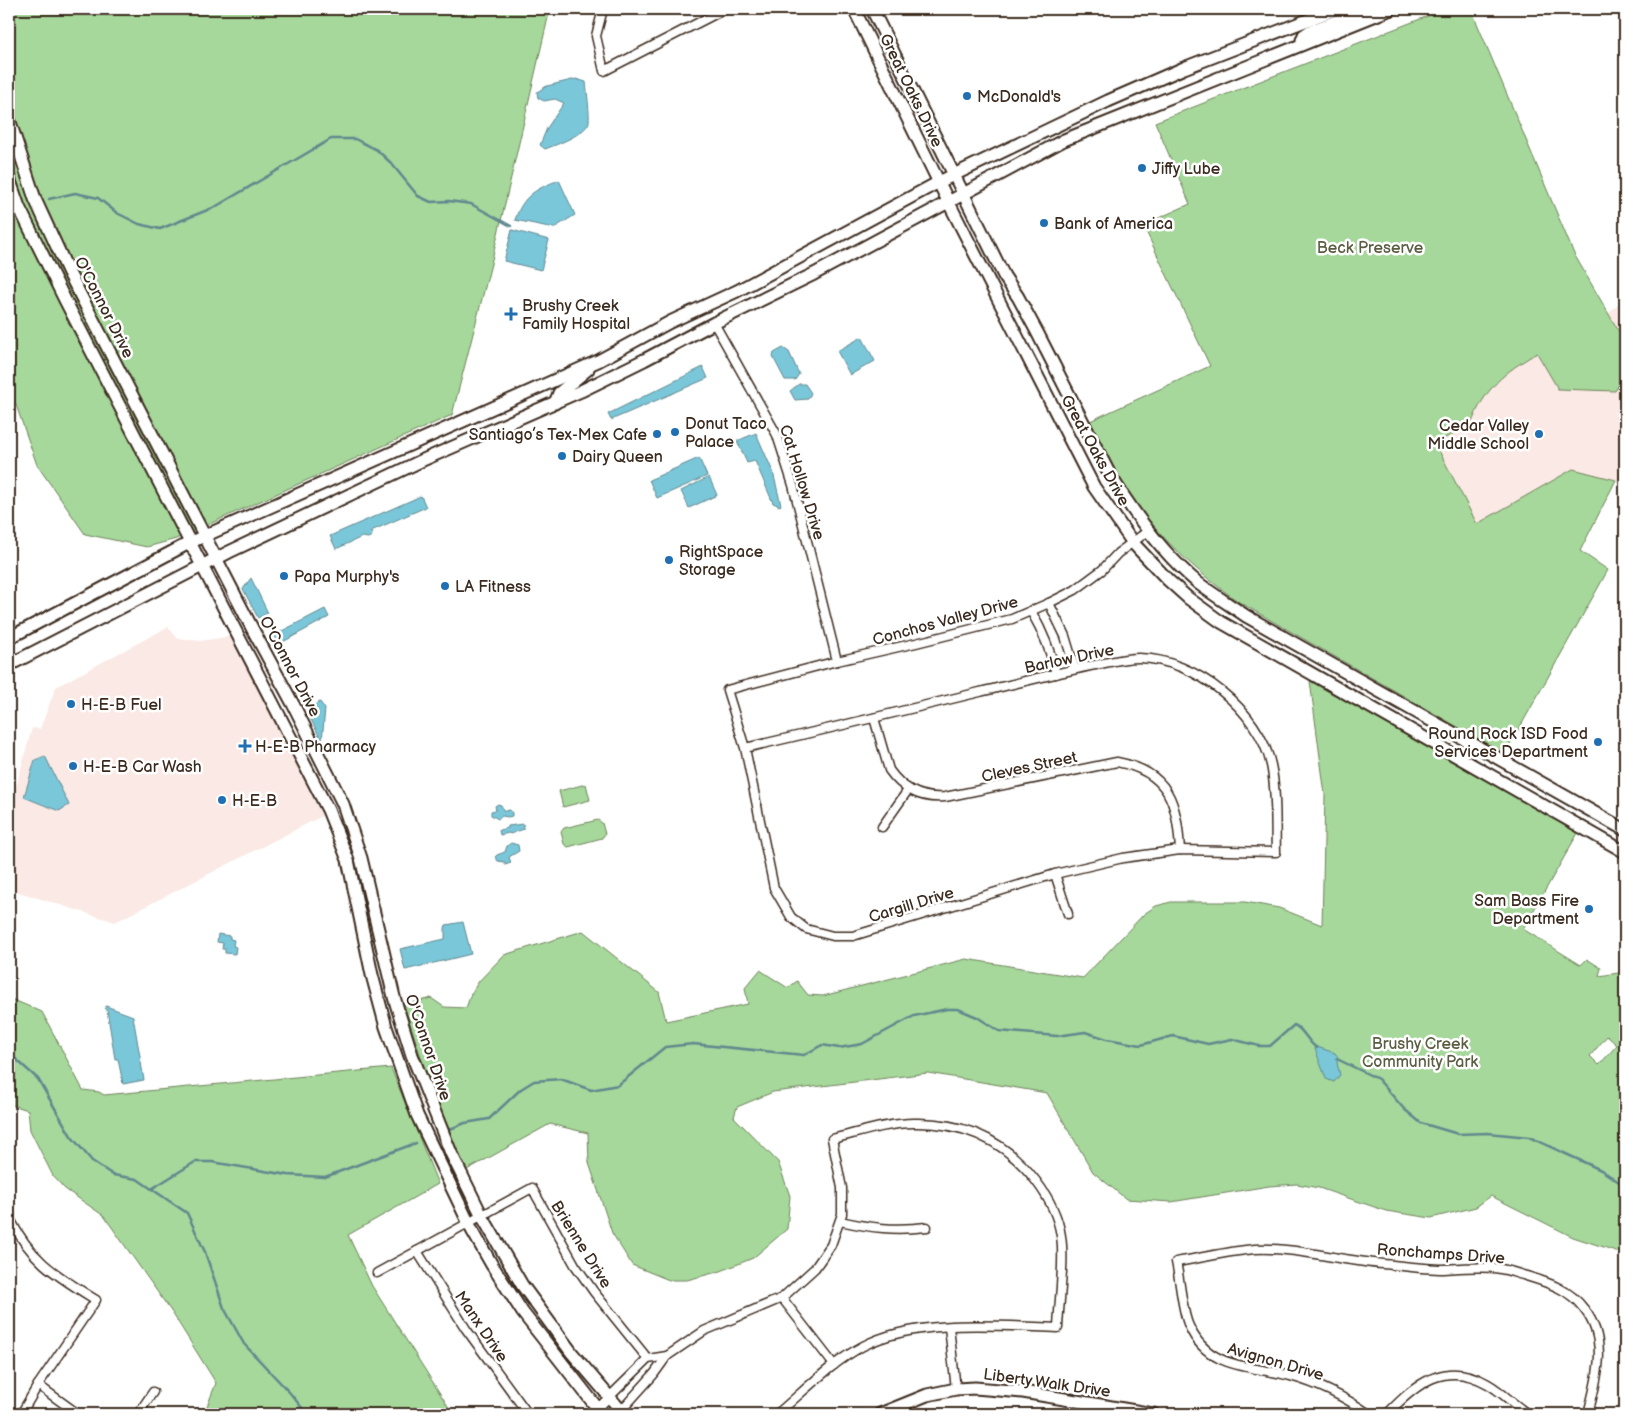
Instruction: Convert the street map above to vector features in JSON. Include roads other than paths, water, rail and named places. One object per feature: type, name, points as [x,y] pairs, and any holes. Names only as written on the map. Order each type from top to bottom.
[{"type":"main road","name":"Great Oaks Drive","points":[[854,9],[948,201],[1094,487],[1132,543],[1174,586],[1221,622],[1625,852]]},
{"type":"main road","name":"Great Oaks Drive","points":[[872,9],[1004,276],[1037,332],[1110,475],[1123,497],[1148,531],[1199,583],[1246,616],[1625,830]]},
{"type":"main road","points":[[9,638],[191,542],[452,426],[537,386],[598,361],[670,322],[737,291],[939,182],[1108,101],[1184,68],[1336,9]]},
{"type":"main road","points":[[1303,44],[1304,36],[1310,31],[1369,9]]},
{"type":"main road","points":[[9,665],[216,558],[423,460],[555,402],[644,360],[814,274],[1057,143],[1391,9]]},
{"type":"main road","points":[[1135,111],[1161,93],[1288,42],[1294,35],[1291,26]]},
{"type":"main road","points":[[886,75],[901,67]]},
{"type":"main road","name":"O'Connor Drive","points":[[9,119],[35,199],[68,270],[340,797],[362,858],[394,997],[412,1055],[447,1145],[482,1216],[522,1284],[572,1353],[621,1413]]},
{"type":"main road","name":"O'Connor Drive","points":[[9,178],[19,207],[57,283],[317,786],[348,860],[372,975],[403,1079],[422,1125],[492,1265],[523,1313],[599,1411]]},
{"type":"main road","points":[[555,402],[559,393],[598,361]]},
{"type":"main road","points":[[521,417],[537,403],[539,390],[537,386]]},
{"type":"main road","points":[[251,659],[267,677],[283,704],[293,704]]},
{"type":"main road","points":[[278,711],[284,712],[292,718],[322,774],[340,797]]},
{"type":"main road","name":"Liberty Walk Drive","points":[[880,1414],[927,1395],[956,1389],[975,1388],[1015,1391],[1108,1410],[1153,1414]]},
{"type":"street","points":[[603,9],[596,36],[604,70],[725,9]]},
{"type":"street","name":"Cat Hollow Drive","points":[[714,323],[778,435],[808,543],[837,661]]},
{"type":"street","name":"Conchos Valley Drive","points":[[727,690],[837,661],[916,644],[1012,619],[1049,604],[1074,590],[1102,570],[1118,553],[1148,531]]},
{"type":"street","points":[[1049,604],[1066,636],[1075,669]]},
{"type":"street","points":[[1032,611],[1053,657],[1056,674]]},
{"type":"street","name":"Barlow Drive","points":[[745,748],[1075,669],[1137,658],[1154,659],[1186,669],[1208,681],[1242,710],[1259,734],[1271,765],[1276,852]]},
{"type":"street","name":"Cargill Drive","points":[[727,690],[745,748],[774,888],[791,917],[806,929],[833,936],[853,936],[1055,874],[1123,858],[1180,850],[1276,852]]},
{"type":"street","name":"Cleves Street","points":[[874,718],[889,770],[908,790],[923,796],[945,798],[1117,762],[1132,765],[1150,773],[1161,782],[1173,803],[1180,850]]},
{"type":"street","points":[[882,827],[908,790]]},
{"type":"street","points":[[1055,874],[1068,914]]},
{"type":"street","points":[[621,1413],[667,1356],[704,1331],[782,1298],[815,1268],[831,1246],[840,1221],[843,1201],[832,1139],[898,1124],[926,1123],[973,1132],[992,1140],[1009,1152],[1028,1171],[1044,1192],[1056,1214],[1062,1250],[1058,1328],[949,1327],[906,1331],[881,1338],[851,1353],[834,1365],[777,1414]]},
{"type":"street","name":"Brienne Drive","points":[[482,1216],[532,1188],[575,1265],[594,1292],[648,1359]]},
{"type":"street","points":[[377,1272],[482,1216]]},
{"type":"street","points":[[9,1217],[25,1245],[39,1261],[96,1300],[38,1385],[21,1414]]},
{"type":"street","points":[[840,1221],[888,1230],[927,1227]]},
{"type":"street","name":"Ronchamps Drive","points":[[1176,1262],[1255,1250],[1277,1250],[1380,1264],[1442,1269],[1501,1269],[1549,1283],[1566,1291],[1580,1303],[1593,1322],[1597,1335],[1600,1350],[1598,1368],[1588,1414]]},
{"type":"street","name":"Manx Drive","points":[[417,1251],[466,1329],[528,1414]]},
{"type":"street","name":"Avignon Drive","points":[[1176,1262],[1188,1325],[1196,1340],[1208,1353],[1232,1365],[1274,1372],[1316,1385],[1339,1395],[1369,1414]]},
{"type":"street","points":[[782,1298],[834,1365]]},
{"type":"street","points":[[949,1327],[956,1389]]},
{"type":"street","points":[[599,1411],[609,1398],[648,1359],[667,1356]]},
{"type":"street","points":[[1387,1414],[1406,1394],[1419,1384],[1434,1377],[1450,1374],[1469,1375],[1488,1384],[1528,1414]]},
{"type":"street","points":[[38,1385],[78,1414]]},
{"type":"street","points":[[138,1414],[153,1392]]},
{"type":"water","points":[[576,79],[586,82],[589,122],[577,135],[545,149],[540,145],[547,128],[564,103],[555,99],[544,101],[538,98],[537,92],[547,86]]},
{"type":"water","points":[[559,180],[575,215],[554,228],[515,220],[522,204],[531,194]]},
{"type":"water","points":[[512,230],[549,240],[541,270],[504,261]]},
{"type":"water","points":[[862,337],[875,361],[850,375],[837,351]]},
{"type":"water","points":[[783,348],[789,352],[799,374],[795,380],[785,380],[773,357],[774,353]]},
{"type":"water","points":[[703,367],[708,378],[611,420],[608,414]]},
{"type":"water","points":[[799,384],[805,384],[811,393],[808,399],[795,400],[790,391]]},
{"type":"water","points":[[756,433],[773,472],[780,506],[773,503],[755,461],[747,463],[737,441]]},
{"type":"water","points":[[699,458],[707,476],[657,498],[649,480]]},
{"type":"water","points":[[709,477],[717,495],[689,508],[681,491]]},
{"type":"water","points":[[421,496],[426,507],[371,531],[372,536],[368,538],[362,537],[336,549],[330,536]]},
{"type":"water","points":[[251,578],[268,613],[258,618],[243,589]]},
{"type":"water","points":[[325,609],[329,617],[279,644],[274,635]]},
{"type":"water","points":[[320,702],[325,709],[322,741],[307,712],[308,708]]},
{"type":"water","points":[[45,756],[69,805],[59,811],[24,797],[35,760]]},
{"type":"water","points":[[501,805],[504,811],[510,810],[512,816],[502,816],[498,819],[491,815],[491,811],[496,810],[495,806]]},
{"type":"water","points":[[523,824],[524,829],[500,835],[499,830],[508,828],[508,826]]},
{"type":"water","points":[[511,843],[518,845],[519,851],[509,857],[511,863],[505,865],[505,862],[498,861],[495,857],[505,852],[507,846]]},
{"type":"water","points":[[463,922],[471,954],[405,970],[400,949],[445,939],[446,925]]},
{"type":"water","points":[[218,934],[230,936],[230,939],[234,940],[235,954],[225,953],[225,949],[222,949],[223,943],[217,942]]},
{"type":"water","points":[[106,1006],[133,1016],[144,1080],[123,1084],[118,1059],[115,1059]]},
{"type":"water","points":[[1314,1046],[1335,1053],[1338,1057],[1337,1063],[1340,1075],[1334,1082],[1326,1079]]},
{"type":"waterway","points":[[49,199],[75,193],[98,198],[117,213],[139,224],[160,229],[215,207],[331,139],[355,139],[377,150],[391,163],[418,196],[431,202],[449,201],[471,204],[511,226]]},
{"type":"waterway","points":[[450,1129],[465,1123],[489,1119],[521,1089],[534,1081],[561,1079],[591,1090],[618,1085],[665,1047],[693,1044],[804,1055],[822,1045],[839,1048],[862,1044],[914,1016],[947,1009],[958,1009],[977,1017],[999,1031],[1057,1036],[1085,1032],[1107,1039],[1141,1045],[1173,1036],[1208,1044],[1232,1039],[1259,1046],[1270,1046],[1294,1025],[1317,1048]]},
{"type":"waterway","points":[[9,1053],[38,1079],[71,1136],[92,1161],[113,1175],[137,1179],[187,1213],[205,1252],[224,1308],[244,1344],[307,1414]]},
{"type":"waterway","points":[[1337,1059],[1378,1079],[1404,1109],[1421,1123],[1458,1134],[1488,1133],[1529,1137],[1601,1170],[1625,1186]]},
{"type":"waterway","points":[[153,1188],[195,1162],[212,1162],[288,1175],[325,1177],[416,1143]]},
{"type":"place","name":"McDonald's","points":[[967,96]]},
{"type":"place","name":"Jiffy Lube","points":[[1142,168]]},
{"type":"place","name":"Bank of America","points":[[1044,223]]},
{"type":"place","name":"Brushy Creek Family Hospital","points":[[511,314]]},
{"type":"place","name":"Donut Taco Palace","points":[[675,432]]},
{"type":"place","name":"Santiago’s Tex-Mex Cafe","points":[[657,434]]},
{"type":"place","name":"Cedar Valley Middle School","points":[[1539,434]]},
{"type":"place","name":"Dairy Queen","points":[[562,456]]},
{"type":"place","name":"RightSpace Storage","points":[[669,560]]},
{"type":"place","name":"Papa Murphy's","points":[[284,576]]},
{"type":"place","name":"LA Fitness","points":[[445,586]]},
{"type":"place","name":"H-E-B Fuel","points":[[71,704]]},
{"type":"place","name":"Round Rock ISD Food Services Department","points":[[1598,742]]},
{"type":"place","name":"H-E-B Pharmacy","points":[[245,746]]},
{"type":"place","name":"H-E-B Car Wash","points":[[73,766]]},
{"type":"place","name":"H-E-B","points":[[222,800]]},
{"type":"place","name":"Sam Bass Fire Department","points":[[1589,909]]},
{"type":"park label","name":"Beck Preserve","points":[[1370,247]]},
{"type":"park label","name":"Brushy Creek Community Park","points":[[1420,1052]]}]
